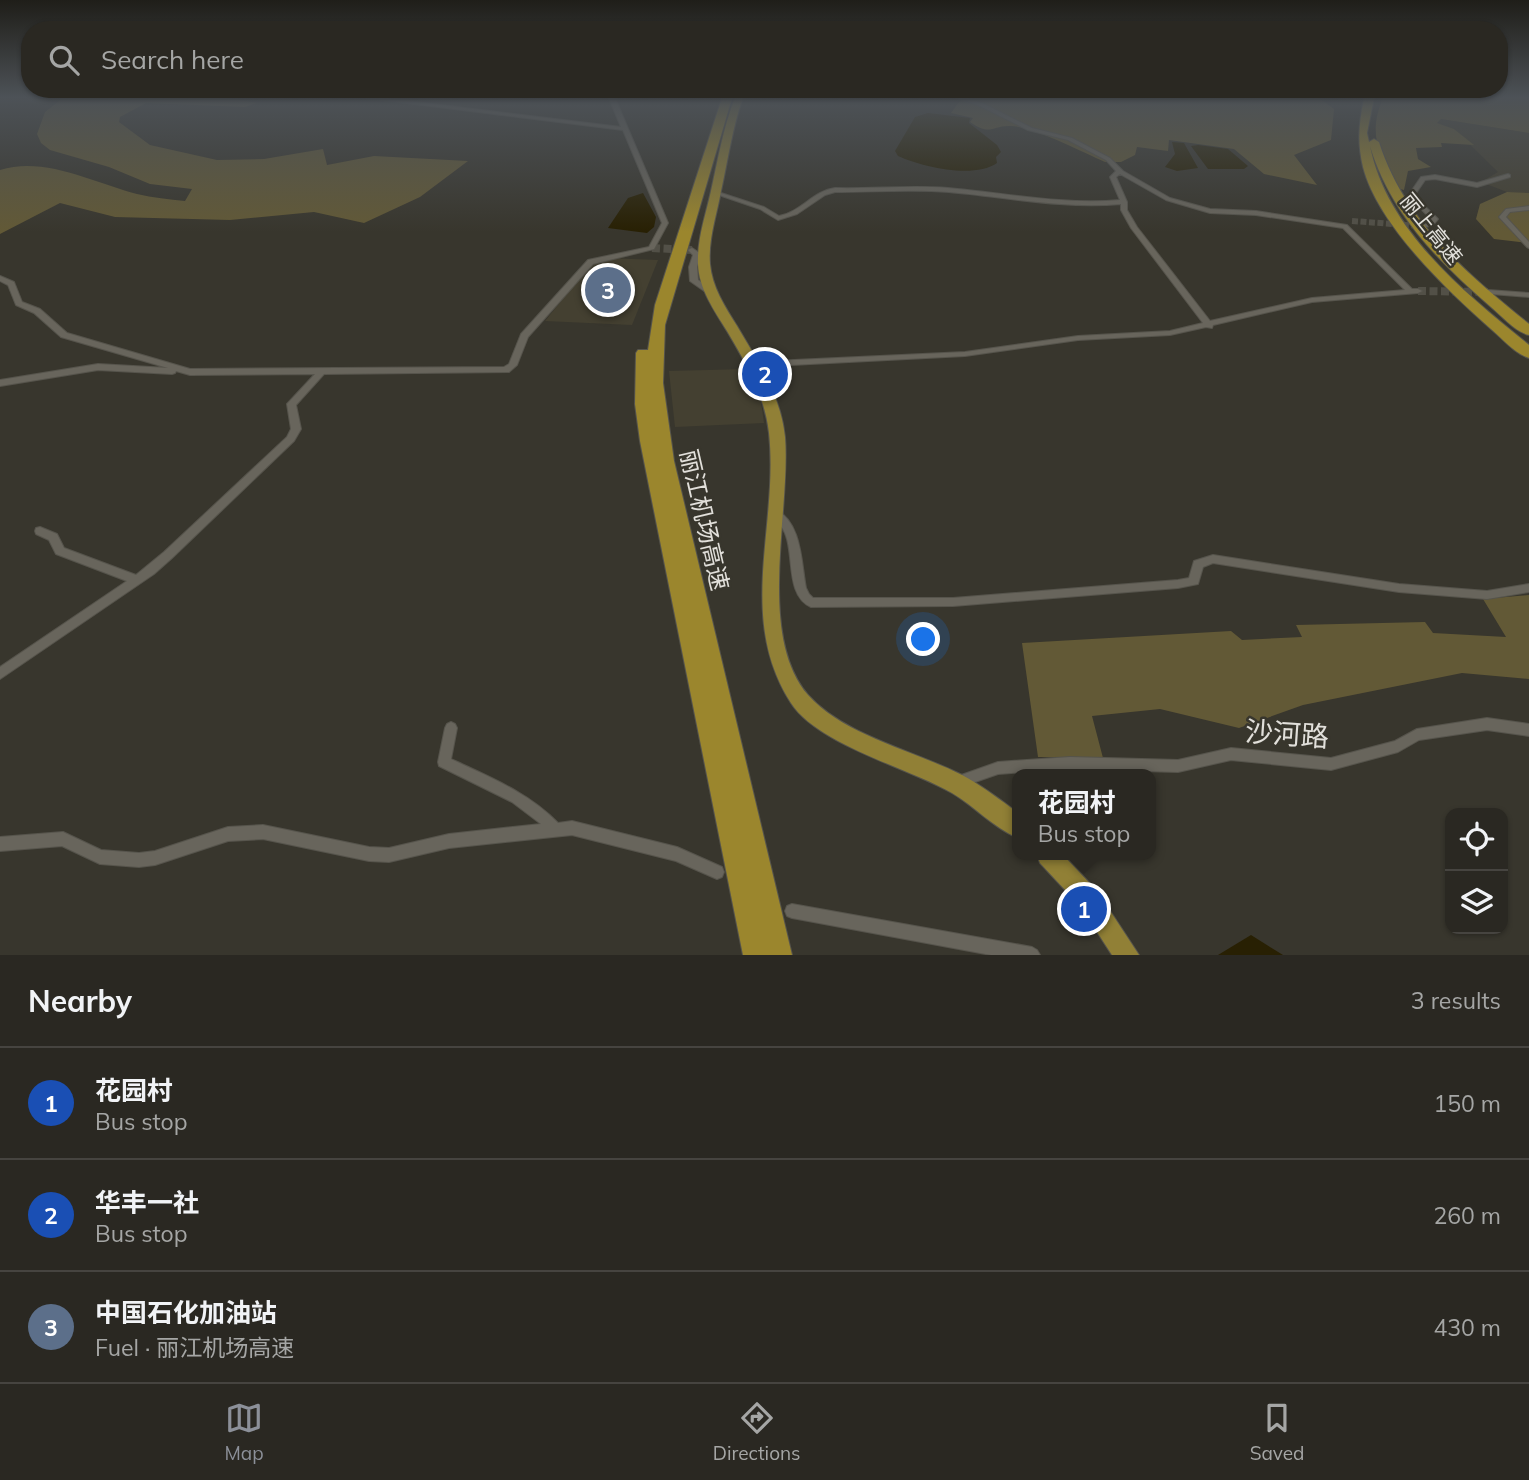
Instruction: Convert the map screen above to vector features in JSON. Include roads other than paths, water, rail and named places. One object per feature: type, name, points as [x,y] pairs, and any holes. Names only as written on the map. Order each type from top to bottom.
[{"type":"highway","name":"丽江机场高速","points":[[704,143],[651,304],[643,348],[642,384],[652,463],[757,955]]},
{"type":"highway","name":"丽江机场高速","points":[[712,143],[662,305],[656,333],[654,383],[665,461],[778,955]]},
{"type":"highway","points":[[728,143],[704,252],[704,268],[710,291],[768,392],[774,413],[777,449],[773,625],[782,664],[796,693],[809,709],[839,730],[955,783],[1012,823]]},
{"type":"highway","name":"丽上高速","points":[[1363,143],[1374,183],[1389,208],[1436,268],[1529,353]]},
{"type":"highway","name":"丽上高速","points":[[1374,143],[1382,170],[1394,192],[1450,261],[1529,331]]},
{"type":"highway","points":[[1053,860],[1089,899],[1127,955]]},
{"type":"street","points":[[0,383],[98,367],[202,373],[501,370],[512,366],[524,336],[590,262],[652,248],[665,223],[631,143]]},
{"type":"street","points":[[753,365],[965,354],[1078,338],[1170,333],[1312,300],[1414,291],[1353,230],[1343,225],[1198,208],[1163,197],[1120,171],[1108,159],[1075,143]]},
{"type":"street","points":[[1120,171],[1113,177],[1124,202],[1124,210],[1154,258],[1209,326]]},
{"type":"street","points":[[1422,226],[1435,221],[1411,196],[1423,178],[1435,177],[1477,185],[1508,176]]},
{"type":"street","points":[[716,193],[762,208],[778,218],[795,214],[831,190],[943,189],[1052,202],[1096,205],[1124,202]]},
{"type":"street","points":[[1529,208],[1508,210],[1502,217],[1529,246]]},
{"type":"street","points":[[1316,222],[1352,221]]},
{"type":"street","points":[[692,250],[697,254],[693,267],[694,281],[710,291]]},
{"type":"street","points":[[0,278],[11,284],[19,303],[37,312],[64,335],[183,371]]},
{"type":"street","points":[[1492,292],[1529,295]]},
{"type":"street","points":[[0,674],[137,580],[291,439],[296,429],[290,408],[292,401],[323,370]]},
{"type":"street","points":[[775,513],[792,531],[802,596],[811,603],[953,603],[1165,586],[1194,581],[1198,564],[1213,559],[1399,588],[1487,595],[1529,588]]},
{"type":"street","points":[[40,531],[53,537],[60,551],[137,580]]},
{"type":"street","name":"沙河路","points":[[955,783],[998,768],[1070,763],[1178,766],[1231,754],[1331,764],[1398,746],[1417,735],[1487,724],[1529,730]]},
{"type":"street","points":[[451,728],[444,762],[522,800],[542,814],[554,828]]},
{"type":"street","points":[[0,844],[63,839],[100,857],[139,860],[155,858],[228,834],[263,832],[389,855],[449,841],[554,828],[584,829],[677,854],[717,872]]},
{"type":"street","points":[[792,911],[1032,955]]},
{"type":"tunnel","points":[[1352,221],[1421,226]]},
{"type":"tunnel","points":[[652,248],[692,250]]},
{"type":"tunnel","points":[[1418,291],[1488,292]]},
{"type":"place","name":"中国石化加油站","points":[[608,290]]},
{"type":"place","name":"华丰一社","points":[[765,374]]},
{"type":"place","name":"花园村","points":[[1084,909]]}]
